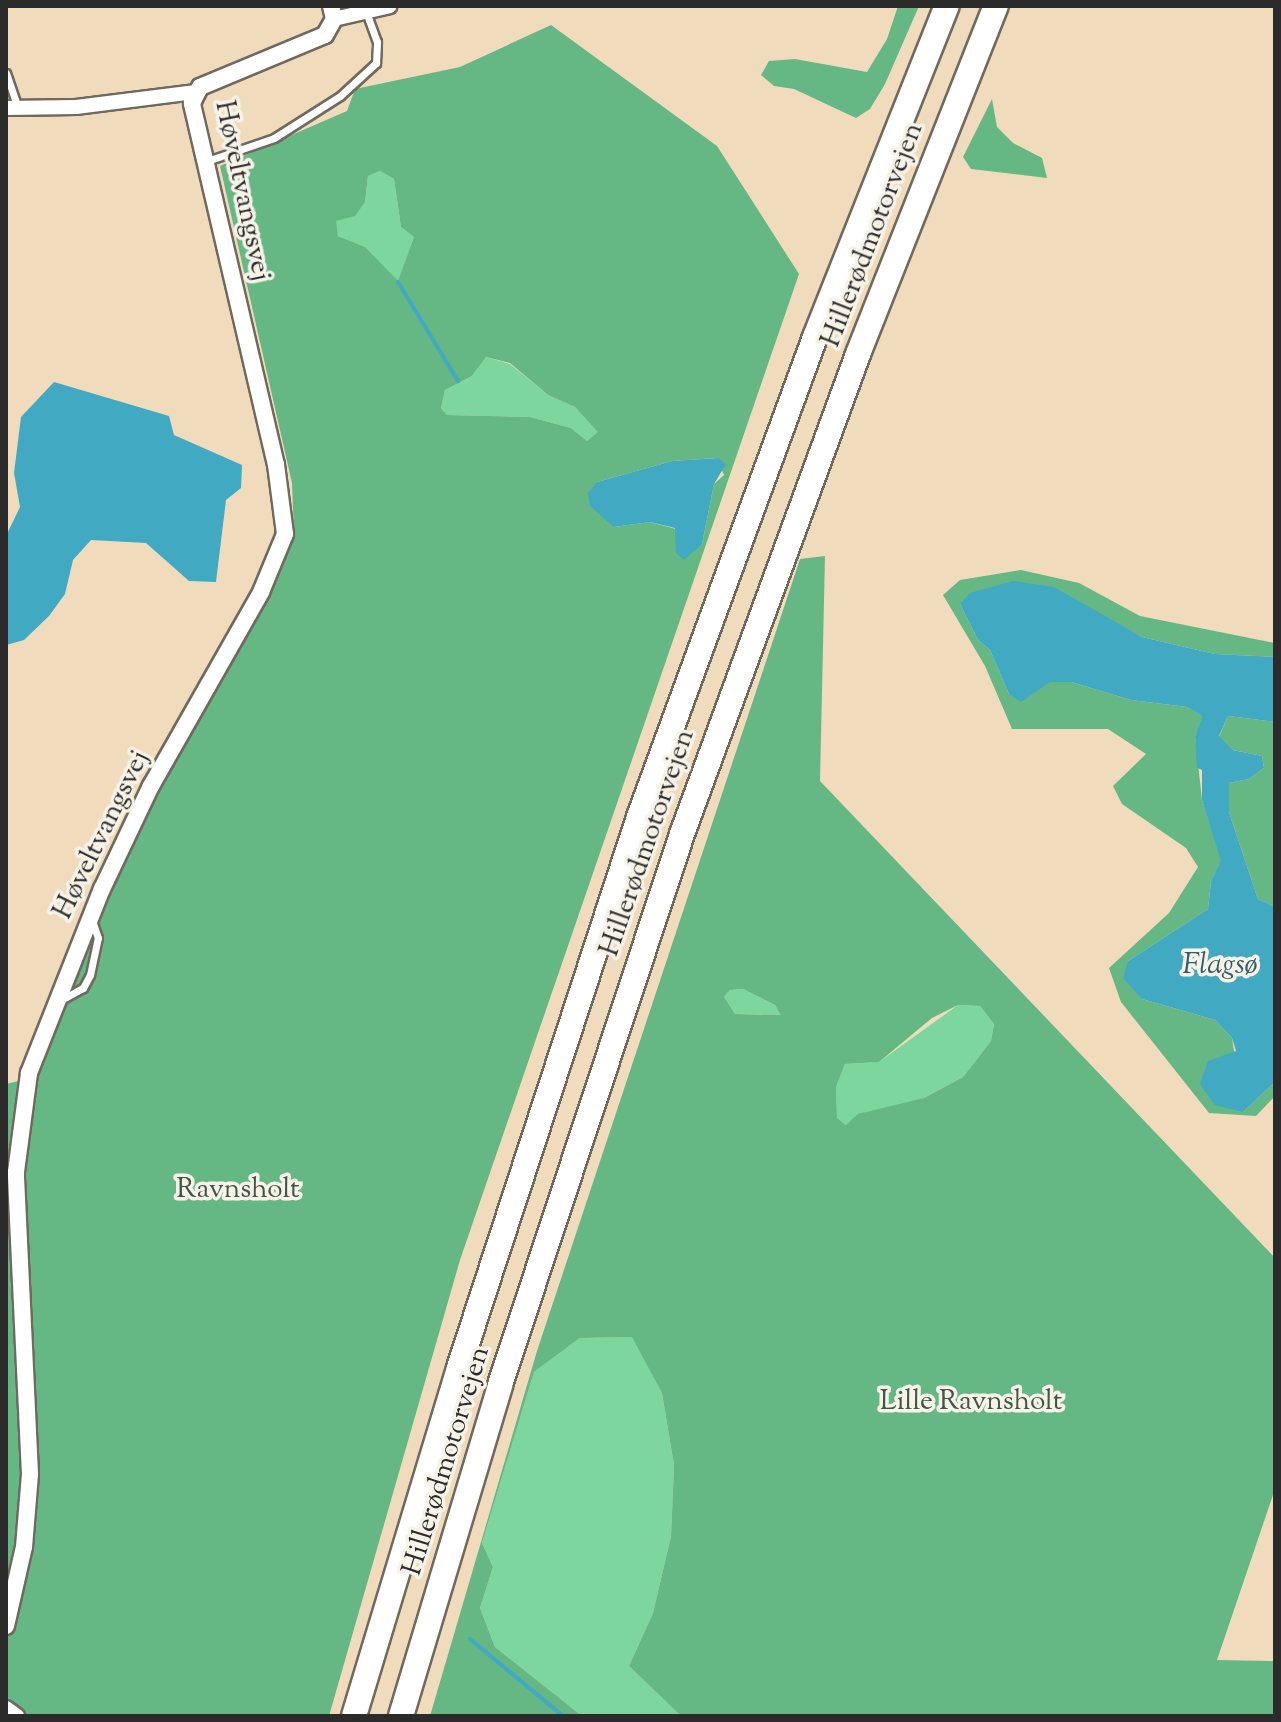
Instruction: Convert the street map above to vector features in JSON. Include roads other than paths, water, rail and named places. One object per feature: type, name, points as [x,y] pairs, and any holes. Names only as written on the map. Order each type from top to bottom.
[{"type":"highway","name":"Hillerødmotorvejen","points":[[354,1716],[459,1368],[639,817],[815,337],[947,6]]},
{"type":"highway","name":"Hillerødmotorvejen","points":[[401,1716],[505,1370],[682,834],[858,354],[996,6]]},
{"type":"street","points":[[12,107],[76,107],[194,92],[325,35],[332,13],[367,15],[390,6]]},
{"type":"street","name":"Høveltvangsvej","points":[[6,1626],[24,1547],[30,1474],[16,1172],[24,1098],[55,1003],[90,917],[151,786],[261,592],[285,534],[276,465],[192,103],[194,92]]},
{"type":"street","points":[[6,1708],[17,1716]]},
{"type":"lane","points":[[207,161],[274,138],[340,96],[376,63],[377,42],[367,15]]},
{"type":"lane","points":[[6,73],[12,107]]},
{"type":"water","points":[[54,382],[169,416],[174,435],[242,465],[241,488],[226,500],[216,582],[189,581],[146,543],[91,540],[73,560],[65,594],[49,616],[24,640],[6,645],[6,536],[20,507],[14,473],[21,417]]},
{"type":"water","points":[[718,458],[726,464],[714,484],[702,544],[684,560],[676,553],[675,528],[650,522],[614,527],[590,506],[588,493],[597,482],[672,461]]},
{"type":"water","name":"Flagsø","points":[[1013,581],[1054,587],[1142,637],[1215,654],[1275,657],[1275,722],[1228,716],[1219,736],[1233,750],[1262,756],[1264,768],[1249,779],[1229,783],[1229,812],[1258,899],[1275,907],[1275,1082],[1243,1112],[1215,1105],[1200,1084],[1208,1061],[1236,1051],[1232,1038],[1215,1020],[1142,999],[1123,978],[1128,961],[1208,909],[1211,881],[1221,861],[1202,800],[1202,770],[1197,768],[1195,736],[1203,716],[1187,707],[1131,700],[1071,682],[1050,682],[1021,702],[1009,694],[990,650],[978,640],[960,604],[970,593]]},
{"type":"waterway","points":[[398,282],[458,381]]},
{"type":"waterway","points":[[470,1639],[563,1716]]},
{"type":"park label","name":"Ravnsholt","points":[[238,1190]]},
{"type":"park label","name":"Lille Ravnsholt","points":[[971,1402]]}]
